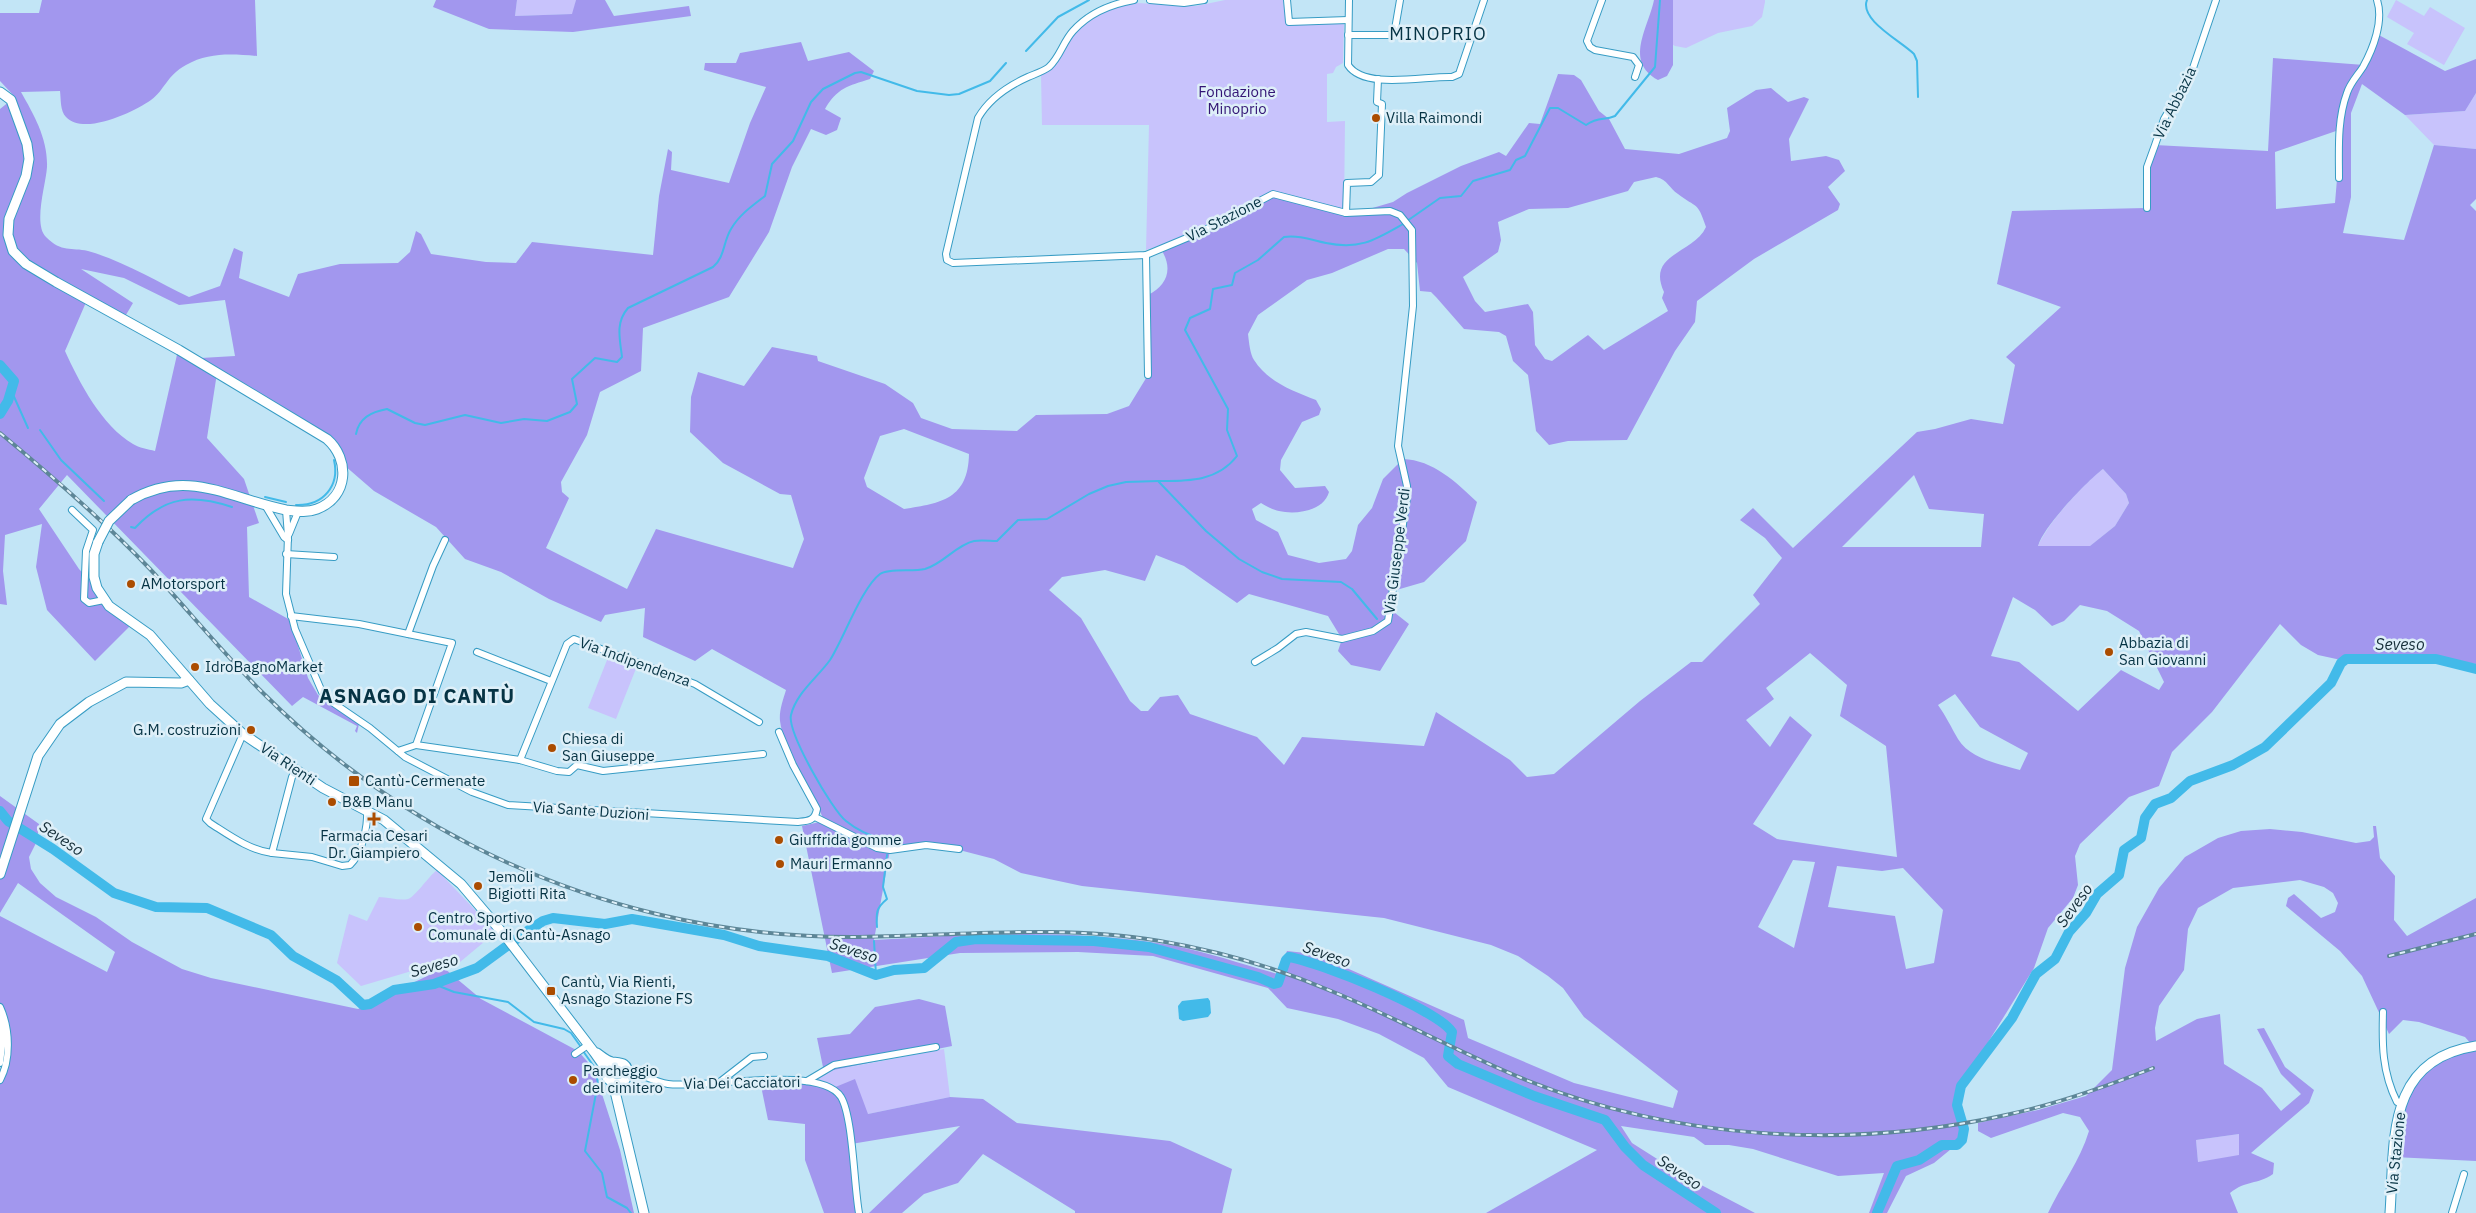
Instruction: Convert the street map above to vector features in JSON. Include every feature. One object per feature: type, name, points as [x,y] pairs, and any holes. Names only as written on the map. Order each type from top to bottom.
[{"type":"main road","points":[[0,92],[11,100],[27,144],[29,159],[26,176],[9,219],[8,235],[13,251],[26,264],[197,360],[334,444],[344,465],[343,480],[338,490],[328,502],[317,509],[298,512],[286,510],[201,486],[185,484],[151,490],[131,500],[109,521],[94,554],[94,577],[104,600]]},
{"type":"main road","name":"Via Rienti","points":[[104,600],[116,612],[150,635],[210,704],[243,734],[323,788],[384,820],[461,884],[506,937],[584,1049],[609,1065]]},
{"type":"main road","points":[[0,874],[38,756],[60,724],[88,702],[126,682],[180,682],[189,680]]},
{"type":"main road","name":"Via Stazione","points":[[2390,1213],[2395,1149],[2402,1103],[2411,1082],[2423,1069],[2450,1051],[2476,1046]]},
{"type":"main road","points":[[620,1082],[607,1078],[609,1065],[622,1062],[628,1071],[620,1082],[616,1101],[644,1213]]},
{"type":"street","points":[[1134,0],[1118,2],[1099,10],[1072,31],[1048,67],[1019,81],[992,99],[984,108],[978,118],[946,254],[948,260],[953,263],[1146,256],[1148,375]]},
{"type":"street","points":[[1150,0],[1184,3],[1204,0]]},
{"type":"street","points":[[1286,0],[1289,22],[1348,20]]},
{"type":"street","points":[[1349,0],[1348,65],[1361,76],[1378,79],[1452,77],[1459,74],[1484,0]]},
{"type":"street","points":[[1348,35],[1394,35],[1400,0]]},
{"type":"street","points":[[1602,0],[1587,41],[1595,50],[1633,56],[1639,65],[1635,77]]},
{"type":"street","name":"Via Abbazia","points":[[2147,208],[2147,167],[2164,119],[2192,71],[2216,0]]},
{"type":"street","points":[[2339,178],[2339,124],[2347,93],[2364,65],[2377,34],[2380,8],[2377,0]]},
{"type":"street","points":[[1346,213],[1347,183],[1371,182],[1379,175],[1382,104],[1378,102],[1378,79]]},
{"type":"street","name":"Via Stazione","points":[[1146,256],[1201,232],[1273,194],[1346,213]]},
{"type":"street","name":"Via Giuseppe Verdi","points":[[1255,662],[1296,634],[1306,632],[1342,638],[1361,636],[1380,628],[1388,621],[1407,498],[1407,486],[1398,446],[1413,306],[1412,230],[1400,215],[1385,210],[1346,213]]},
{"type":"street","points":[[265,505],[284,537],[288,538]]},
{"type":"street","points":[[72,510],[92,530],[86,551],[84,599],[89,603],[104,600]]},
{"type":"street","points":[[286,510],[288,538]]},
{"type":"street","points":[[288,538],[298,512]]},
{"type":"street","name":"Via Sante Duzioni","points":[[288,538],[286,594],[291,616],[322,692],[329,700],[370,728],[405,757],[472,792],[508,805],[798,822],[811,820],[815,816]]},
{"type":"street","points":[[408,634],[432,566],[445,540]]},
{"type":"street","points":[[286,554],[334,557]]},
{"type":"street","points":[[291,616],[359,624],[452,643],[416,745]]},
{"type":"street","name":"Via Indipendenza","points":[[520,760],[567,644],[574,639],[695,684],[759,722]]},
{"type":"street","points":[[477,652],[551,681]]},
{"type":"street","points":[[779,732],[793,765],[815,805],[815,816],[877,848],[890,850],[926,844],[959,850]]},
{"type":"street","points":[[243,734],[206,819],[242,843],[263,852],[312,857],[342,866],[350,865],[357,856],[366,827],[367,810]]},
{"type":"street","points":[[398,751],[416,745],[520,760],[557,771],[569,772],[577,765],[603,771],[762,754]]},
{"type":"street","points":[[272,853],[296,770]]},
{"type":"street","points":[[0,1007],[5,1018],[8,1039],[6,1058],[0,1080]]},
{"type":"street","points":[[2383,1012],[2384,1066],[2397,1102],[2402,1103]]},
{"type":"street","points":[[0,1018],[3,1038],[0,1063]]},
{"type":"street","points":[[805,1082],[834,1065],[936,1047]]},
{"type":"street","points":[[720,1082],[752,1057],[764,1056]]},
{"type":"street","name":"Via Dei Cacciatori","points":[[628,1071],[668,1084],[817,1082],[833,1088],[841,1098],[848,1116],[859,1213]]},
{"type":"street","points":[[620,1082],[642,1075]]},
{"type":"street","points":[[2452,1213],[2464,1174]]},
{"type":"green space","points":[[517,0],[576,0],[573,14],[515,16]]},
{"type":"green space","name":"Fondazione Minoprio","points":[[1225,0],[1283,0],[1287,25],[1344,22],[1343,63],[1336,67],[1333,73],[1327,74],[1327,122],[1345,121],[1344,211],[1194,234],[1146,250],[1149,125],[1042,125],[1041,75],[1057,64],[1069,40],[1079,29],[1096,15],[1113,7],[1137,3],[1196,6]]},
{"type":"green space","points":[[1670,0],[1765,0],[1765,2],[1762,17],[1752,26],[1718,33],[1686,48],[1675,46],[1667,41]]},
{"type":"green space","points":[[2396,0],[2424,16],[2430,7],[2465,28],[2444,65],[2407,44],[2414,33],[2387,17]]},
{"type":"green space","points":[[2476,93],[2476,149],[2434,145],[2405,115],[2465,111]]},
{"type":"green space","points":[[2103,469],[2126,494],[2129,503],[2115,526],[2090,546],[2038,546],[2049,527],[2067,504]]},
{"type":"green space","points":[[609,655],[637,666],[616,719],[588,708]]},
{"type":"green space","name":"Centro Sportivo Comunale di Cantù-Asnago","points":[[437,870],[496,932],[460,962],[415,970],[361,986],[337,963],[349,914],[367,921],[379,897],[408,899]]},
{"type":"green space","points":[[944,1049],[950,1097],[868,1114],[833,1088],[817,1082],[824,1072]]},
{"type":"green space","points":[[2239,1134],[2239,1156],[2198,1162],[2196,1140]]},
{"type":"shaded area","points":[[42,0],[255,0],[257,56],[221,55],[195,61],[174,73],[151,100],[121,116],[96,123],[84,124],[74,122],[66,117],[63,112],[60,91],[21,92],[43,137],[47,157],[40,214],[42,231],[46,237],[62,247],[88,251],[114,260],[189,297],[220,286],[234,248],[243,252],[239,278],[289,297],[298,274],[340,264],[398,263],[410,252],[416,231],[421,234],[431,254],[486,262],[516,263],[532,242],[653,255],[659,196],[668,149],[672,152],[671,170],[729,183],[750,123],[766,87],[704,70],[705,63],[736,63],[740,53],[801,42],[808,61],[849,52],[874,71],[870,79],[849,86],[834,96],[829,102],[825,109],[841,118],[837,130],[826,135],[811,129],[792,167],[769,232],[729,297],[643,328],[641,371],[600,392],[587,435],[561,482],[562,492],[569,498],[546,548],[627,589],[656,529],[793,568],[804,539],[791,495],[780,494],[723,463],[690,432],[691,397],[698,372],[744,386],[772,347],[817,356],[818,361],[885,384],[913,403],[921,418],[952,429],[1017,431],[1036,415],[1107,414],[1129,406],[1148,375],[1148,295],[1160,287],[1166,276],[1167,264],[1162,251],[1273,195],[1352,214],[1393,202],[1461,166],[1499,152],[1506,156],[1529,123],[1540,124],[1558,74],[1574,75],[1581,80],[1599,111],[1609,119],[1625,149],[1679,154],[1727,138],[1730,131],[1727,108],[1756,90],[1771,88],[1788,102],[1804,97],[1809,99],[1789,139],[1791,161],[1826,156],[1839,160],[1845,171],[1828,187],[1840,204],[1838,210],[1754,259],[1697,301],[1695,322],[1675,351],[1627,440],[1568,441],[1549,445],[1536,431],[1528,375],[1513,361],[1506,336],[1499,332],[1464,329],[1431,292],[1420,291],[1417,263],[1404,249],[1388,249],[1332,273],[1307,280],[1258,315],[1248,334],[1254,360],[1274,380],[1316,400],[1321,409],[1319,415],[1302,422],[1281,460],[1280,470],[1295,488],[1325,486],[1329,492],[1326,498],[1321,504],[1301,512],[1279,511],[1261,503],[1252,509],[1256,520],[1278,532],[1288,555],[1319,563],[1346,559],[1352,551],[1358,525],[1372,508],[1383,479],[1403,459],[1424,463],[1443,473],[1477,502],[1466,541],[1424,582],[1393,591],[1390,609],[1409,624],[1380,671],[1351,665],[1338,651],[1342,639],[1328,616],[1249,594],[1237,603],[1184,566],[1156,555],[1145,581],[1105,570],[1062,577],[1049,590],[1081,618],[1130,701],[1141,711],[1148,711],[1160,697],[1178,695],[1190,714],[1257,737],[1284,765],[1302,737],[1424,746],[1436,712],[1510,760],[1527,777],[1554,774],[1640,701],[1691,662],[1702,662],[1760,604],[1753,595],[1782,558],[1765,538],[1740,520],[1753,508],[1793,548],[1917,432],[1971,419],[2003,424],[2015,365],[2006,357],[2061,307],[1997,284],[2012,211],[2146,208],[2147,167],[2155,145],[2268,151],[2273,58],[2364,65],[2377,34],[2445,71],[2476,59],[2476,93],[2465,111],[2405,115],[2362,84],[2351,113],[2351,197],[2343,233],[2404,240],[2434,145],[2476,149],[2476,199],[2470,205],[2476,211],[2476,664],[2434,657],[2355,656],[2341,660],[2318,655],[2301,645],[2280,624],[2212,712],[2172,752],[2159,786],[2129,797],[2080,844],[2075,856],[2078,885],[2073,898],[2048,928],[2034,968],[1961,1086],[1957,1105],[1964,1129],[1962,1140],[1934,1163],[1906,1176],[1887,1213],[1869,1213],[1884,1173],[1838,1176],[1753,1149],[1729,1145],[1705,1145],[1694,1137],[1621,1126],[1632,1143],[1684,1176],[1755,1213],[1486,1213],[1597,1150],[1448,1087],[1424,1058],[1379,1034],[1338,1019],[1287,1008],[1268,988],[1153,956],[1078,952],[960,953],[832,973],[802,826],[824,821],[793,760],[783,734],[780,713],[786,690],[712,649],[695,661],[643,637],[645,608],[605,615],[601,622],[549,599],[501,572],[465,559],[436,527],[374,491],[344,465],[338,450],[217,373],[207,438],[244,479],[259,523],[247,527],[249,597],[290,620],[308,678],[318,695],[359,724],[357,733],[355,731],[357,726],[303,697],[292,706],[67,475],[39,509],[79,569],[131,625],[95,661],[47,610],[36,567],[42,524],[5,535],[3,571],[7,605],[0,604],[0,109],[15,97],[0,81],[0,13],[39,13]],"holes":[[[2336,131],[2337,179],[2335,203],[2276,209],[2275,152]],[[1656,177],[1660,178],[1675,192],[1696,206],[1706,227],[1700,236],[1666,261],[1661,269],[1660,279],[1664,292],[1662,298],[1668,311],[1604,350],[1588,335],[1552,361],[1545,359],[1535,345],[1533,312],[1528,304],[1485,312],[1475,301],[1463,277],[1498,252],[1501,240],[1498,222],[1529,209],[1568,208],[1628,191],[1634,182]],[[81,269],[124,278],[179,305],[225,300],[235,356],[201,358],[179,346],[155,451],[135,445],[111,426],[84,389],[65,351],[87,300],[123,320],[133,303]],[[904,429],[969,454],[964,481],[958,490],[941,501],[904,509],[867,487],[864,478],[880,436]],[[2103,469],[2126,494],[2129,503],[2115,526],[2090,546],[2038,546],[2048,528],[2077,494]],[[1914,475],[1929,509],[1984,514],[1981,547],[1842,547]],[[2013,597],[2035,610],[2052,626],[2064,621],[2080,605],[2107,611],[2139,631],[2164,682],[2159,690],[2121,670],[2078,711],[2019,662],[1991,656]],[[1810,653],[1847,685],[1840,716],[1886,746],[1897,857],[1777,839],[1753,824],[1812,735],[1790,716],[1770,747],[1746,720],[1774,699],[1766,688]],[[1955,694],[1980,727],[2028,753],[2020,770],[1986,760],[1963,746],[1938,705]],[[940,845],[994,859],[1021,873],[1082,886],[1384,918],[1491,945],[1518,956],[1563,988],[1584,1017],[1678,1091],[1673,1108],[1574,1083],[1468,1038],[1464,1020],[1315,954],[1287,951],[1278,974],[1189,949],[1138,940],[1025,934],[874,940],[890,850]],[[1793,860],[1815,862],[1794,948],[1758,927]],[[1837,866],[1882,871],[1903,868],[1943,910],[1934,963],[1906,969],[1895,916],[1828,907]]]},
{"type":"shaded area","points":[[436,0],[517,0],[515,16],[572,14],[576,0],[605,0],[614,16],[689,6],[691,16],[573,32],[489,29],[433,7]]},
{"type":"shaded area","points":[[1654,0],[1673,0],[1673,65],[1667,76],[1658,80],[1642,64],[1640,54],[1641,44]]},
{"type":"shaded area","points":[[0,796],[39,824],[37,841],[29,857],[31,869],[40,883],[56,897],[96,917],[132,942],[182,969],[211,978],[358,1009],[444,968],[481,999],[578,1051],[594,1069],[620,1150],[634,1213],[0,1213],[0,1080],[6,1058],[0,1007],[0,916],[107,972],[115,952],[18,883],[0,913]]},
{"type":"shaded area","points":[[2373,826],[2376,826],[2380,858],[2395,876],[2394,920],[2407,936],[2476,898],[2476,1161],[2394,1157],[2398,1115],[2423,1069],[2473,1046],[2465,1037],[2419,1022],[2403,1020],[2389,1034],[2362,976],[2340,951],[2286,906],[2288,898],[2294,894],[2321,918],[2335,912],[2338,903],[2333,893],[2324,887],[2300,880],[2233,888],[2198,908],[2188,929],[2184,970],[2159,1006],[2155,1028],[2156,1041],[2197,1019],[2220,1014],[2224,1064],[2262,1088],[2281,1111],[2301,1094],[2281,1074],[2257,1029],[2264,1028],[2285,1067],[2314,1090],[2309,1103],[2251,1153],[2274,1163],[2273,1174],[2262,1180],[2241,1186],[2230,1193],[2238,1213],[2048,1213],[2081,1153],[2089,1131],[2080,1117],[2063,1113],[1991,1138],[1978,1131],[1978,1123],[2038,1110],[2086,1096],[2112,1070],[2125,968],[2137,927],[2159,888],[2185,857],[2218,838],[2241,831],[2270,829],[2302,832],[2356,843],[2370,841],[2374,837]],"holes":[[[2239,1134],[2239,1155],[2198,1162],[2196,1140]]]},
{"type":"shaded area","points":[[919,999],[945,1006],[952,1046],[824,1072],[817,1038],[850,1034],[875,1007]]},
{"type":"shaded area","points":[[855,1079],[868,1114],[950,1097],[983,1099],[1017,1123],[1170,1141],[1232,1169],[1222,1213],[1075,1213],[1075,1211],[983,1154],[958,1183],[924,1194],[902,1213],[869,1213],[960,1126],[851,1144],[859,1213],[824,1213],[805,1160],[805,1124],[768,1120],[760,1081],[817,1082],[833,1088]]},
{"type":"water","points":[[1208,998],[1211,1013],[1208,1017],[1183,1021],[1179,1019],[1178,1006],[1182,1001]]},
{"type":"waterway","points":[[1026,51],[1058,17],[1089,0]]},
{"type":"waterway","points":[[1407,221],[1440,198],[1461,196],[1473,181],[1510,170],[1516,160],[1525,156],[1550,108],[1558,108],[1586,125],[1594,120],[1615,116],[1655,67],[1660,0]]},
{"type":"waterway","points":[[1867,0],[1866,8],[1875,22],[1914,54],[1917,61],[1918,97]]},
{"type":"waterway","points":[[356,434],[363,420],[376,412],[387,409],[415,423],[425,425],[465,415],[501,423],[524,419],[547,421],[570,412],[577,404],[572,379],[595,358],[617,362],[622,357],[620,325],[621,319],[628,308],[713,267],[717,263],[728,234],[734,224],[746,211],[765,196],[772,164],[793,141],[811,102],[823,89],[855,73],[861,72],[917,91],[949,95],[959,94],[990,81],[1006,63]]},
{"type":"waterway","points":[[1377,619],[1352,589],[1341,582],[1282,579],[1262,572],[1239,559],[1206,531],[1158,481],[1190,480],[1211,475],[1229,465],[1237,456],[1227,430],[1228,409],[1185,330],[1190,318],[1210,309],[1213,289],[1232,285],[1235,273],[1258,260],[1284,237],[1300,237],[1338,245],[1358,244],[1375,239],[1403,224]]},
{"type":"waterway","name":"Seveso","points":[[0,365],[14,381],[8,401],[0,414]]},
{"type":"waterway","points":[[11,390],[28,428]]},
{"type":"waterway","points":[[40,430],[61,460],[104,501]]},
{"type":"waterway","points":[[296,505],[314,502],[327,493],[332,486],[334,478],[334,460]]},
{"type":"waterway","points":[[889,845],[887,841],[871,836],[856,828],[839,814],[821,787],[803,753],[796,737],[791,715],[802,692],[830,660],[866,590],[884,572],[920,570],[932,567],[967,543],[974,541],[997,541],[1018,520],[1047,519],[1089,494],[1108,486],[1126,482],[1158,481]]},
{"type":"waterway","points":[[265,497],[286,502]]},
{"type":"waterway","points":[[131,527],[135,528],[157,509],[180,501],[204,500],[232,507]]},
{"type":"waterway","name":"Seveso","points":[[1877,1213],[1897,1166],[1919,1160],[1942,1145],[1957,1145],[1962,1140],[1964,1129],[1957,1105],[1961,1086],[2012,1018],[2036,974],[2055,959],[2069,932],[2086,913],[2097,894],[2119,875],[2124,850],[2141,838],[2145,818],[2155,804],[2171,798],[2190,781],[2233,765],[2265,747],[2331,683],[2341,663],[2346,659],[2436,659],[2476,669]]},
{"type":"waterway","name":"Seveso","points":[[0,811],[8,821],[53,849],[114,893],[156,907],[207,908],[271,935],[293,956],[336,980],[363,1005],[370,1004],[394,990],[434,984],[477,968],[526,932],[543,921],[553,918],[605,924],[632,919],[724,935],[759,946],[828,956],[876,975],[894,970],[924,968],[956,942],[976,939],[1094,941],[1149,947],[1258,977],[1274,984],[1278,983],[1286,960],[1289,957],[1350,977],[1402,999],[1424,1011],[1442,1022],[1452,1032],[1448,1056],[1458,1064],[1534,1096],[1605,1120],[1625,1147],[1643,1165],[1716,1213]]},
{"type":"waterway","points":[[877,927],[878,911],[887,899],[883,887],[887,855]]},
{"type":"waterway","points":[[874,941],[876,975]]},
{"type":"waterway","points":[[434,984],[454,992],[508,1002],[534,1022],[564,1029],[571,1033],[581,1047]]},
{"type":"waterway","points":[[583,1051],[595,1068],[598,1083],[585,1151],[602,1173],[607,1197],[627,1208],[631,1213]]},
{"type":"railway","points":[[0,433],[114,533],[150,569],[262,692],[310,737],[335,757],[388,796],[473,846],[563,886],[609,901],[705,924],[802,936],[851,937],[1044,932],[1121,936],[1182,945],[1247,961],[1311,983],[1356,1001],[1501,1070],[1583,1100],[1642,1116],[1702,1127],[1763,1133],[1825,1135],[1886,1133],[1946,1126],[2044,1106],[2153,1068]]},
{"type":"railway","points":[[2389,956],[2476,934]]},
{"type":"place","name":"Villa Raimondi","points":[[1376,118]]},
{"type":"place","name":"AMotorsport","points":[[131,584]]},
{"type":"place","name":"Abbazia di San Giovanni","points":[[2109,652]]},
{"type":"place","name":"IdroBagnoMarket","points":[[195,667]]},
{"type":"place","name":"G.M. costruzioni","points":[[251,730]]},
{"type":"place","name":"Chiesa di San Giuseppe","points":[[552,748]]},
{"type":"place","name":"Cantù-Cermenate","points":[[354,781]]},
{"type":"place","name":"B&B Manu","points":[[332,802]]},
{"type":"place","name":"Farmacia Cesari Dr. Giampiero","points":[[374,819]]},
{"type":"place","name":"Giuffrida gomme","points":[[779,840]]},
{"type":"place","name":"Mauri Ermanno","points":[[780,864]]},
{"type":"place","name":"Jemoli Bigiotti Rita","points":[[478,886]]},
{"type":"place","name":"Centro Sportivo Comunale di Cantù-Asnago","points":[[418,927]]},
{"type":"place","name":"Cantù, Via Rienti, Asnago Stazione FS","points":[[551,991]]},
{"type":"place","name":"Parcheggio del cimitero","points":[[573,1080]]},
{"type":"district","name":"MINOPRIO","points":[[1438,34]]},
{"type":"district","name":"ASNAGO DI CANTÙ","points":[[417,696]]}]
